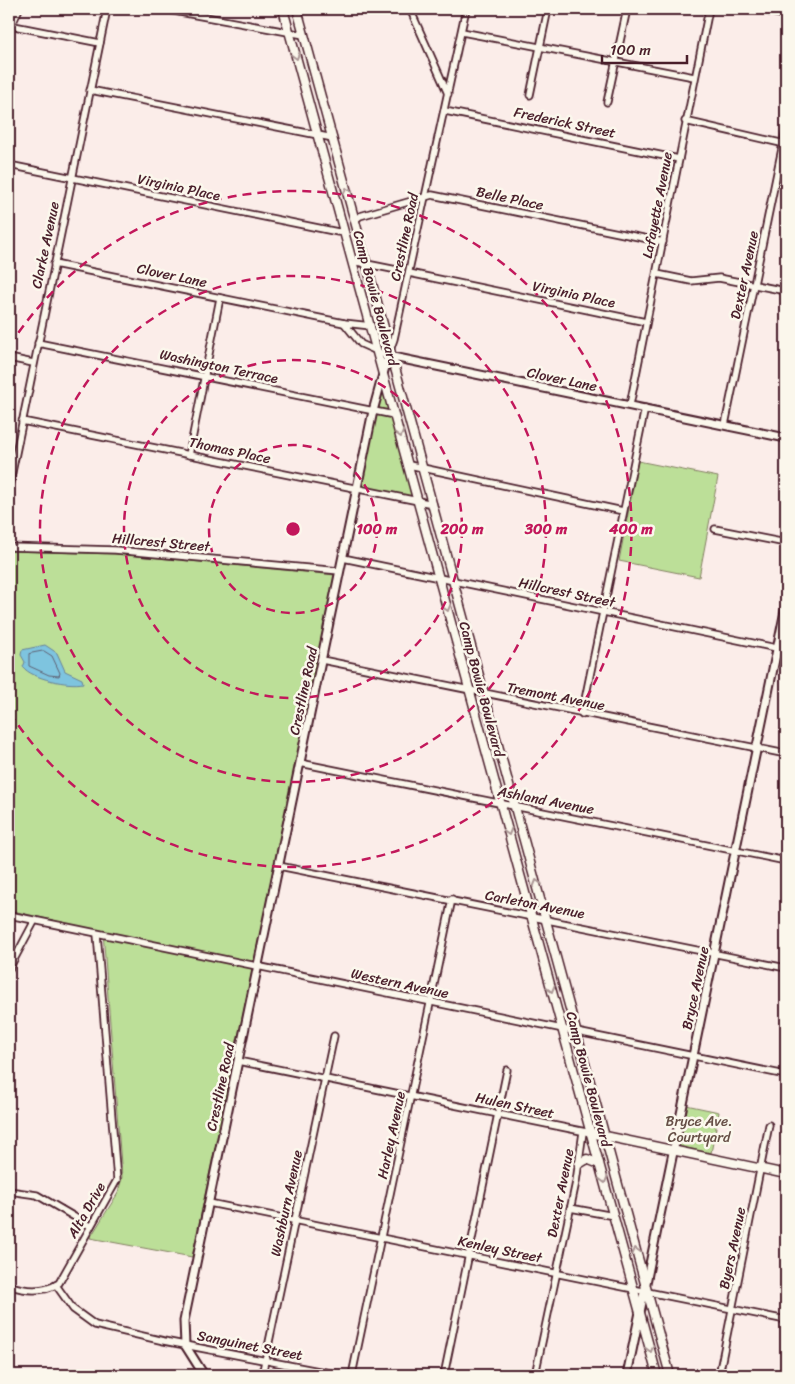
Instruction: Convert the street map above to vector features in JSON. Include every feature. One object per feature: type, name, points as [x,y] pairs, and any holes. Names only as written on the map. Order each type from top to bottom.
[{"type":"main road","name":"Camp Bowie Boulevard","points":[[284,9],[532,916],[587,1133],[599,1164],[657,1375]]},
{"type":"main road","name":"Camp Bowie Boulevard","points":[[297,9],[670,1375]]},
{"type":"main road","points":[[344,230],[355,220]]},
{"type":"main road","points":[[546,971],[559,966]]},
{"type":"main road","name":"Hulen Street","points":[[587,1133],[673,1149],[786,1174]]},
{"type":"main road","points":[[580,1164],[586,1159],[599,1164]]},
{"type":"street","points":[[18,9],[10,27],[100,43]]},
{"type":"street","name":"Clarke Avenue","points":[[9,487],[107,9]]},
{"type":"street","points":[[162,9],[304,35]]},
{"type":"street","points":[[410,9],[448,95]]},
{"type":"street","name":"Crestline Road","points":[[185,1345],[184,1321],[373,410],[382,370],[390,353],[409,273],[446,110],[466,9]]},
{"type":"street","points":[[530,95],[548,9]]},
{"type":"street","points":[[607,102],[627,9]]},
{"type":"street","name":"Lafayette Avenue","points":[[630,405],[657,274],[685,121],[709,9]]},
{"type":"street","points":[[755,9],[786,13]]},
{"type":"street","points":[[462,32],[694,77]]},
{"type":"street","points":[[90,90],[333,138]]},
{"type":"street","name":"Frederick Street","points":[[446,110],[679,159]]},
{"type":"street","points":[[685,121],[785,144]]},
{"type":"street","name":"Dexter Avenue","points":[[725,425],[785,144],[786,129]]},
{"type":"street","name":"Virginia Place","points":[[9,165],[338,232],[344,230]]},
{"type":"street","name":"Belle Place","points":[[355,220],[360,216],[432,195],[663,242]]},
{"type":"street","points":[[352,261],[397,270]]},
{"type":"street","name":"Clover Lane","points":[[54,264],[344,323],[371,326]]},
{"type":"street","name":"Virginia Place","points":[[409,273],[646,322]]},
{"type":"street","points":[[657,274],[691,281],[719,278],[786,291]]},
{"type":"street","points":[[189,455],[220,298]]},
{"type":"street","name":"Clover Lane","points":[[344,323],[361,344],[378,353],[390,353],[786,438]]},
{"type":"street","name":"Washington Terrace","points":[[38,342],[394,415]]},
{"type":"street","points":[[9,358],[33,363]]},
{"type":"street","points":[[582,714],[645,408]]},
{"type":"street","name":"Thomas Place","points":[[22,421],[433,504]]},
{"type":"street","points":[[409,465],[623,511]]},
{"type":"street","points":[[715,529],[786,543]]},
{"type":"street","name":"Hillcrest Street","points":[[9,548],[115,550],[340,571]]},
{"type":"street","name":"Hillcrest Street","points":[[343,558],[786,650]]},
{"type":"street","name":"Bryce Avenue","points":[[627,1375],[646,1290],[673,1149],[716,953],[786,606]]},
{"type":"street","name":"Tremont Avenue","points":[[322,660],[786,754]]},
{"type":"street","name":"Ashland Avenue","points":[[300,763],[786,862]]},
{"type":"street","name":"Carleton Avenue","points":[[279,866],[786,968]]},
{"type":"street","name":"Harley Avenue","points":[[352,1375],[452,900]]},
{"type":"street","name":"Western Avenue","points":[[9,915],[34,922],[786,1075]]},
{"type":"street","points":[[9,969],[34,922]]},
{"type":"street","name":"Alta Drive","points":[[56,1285],[62,1279],[114,1186],[117,1174],[97,934]]},
{"type":"street","name":"Washburn Avenue","points":[[262,1375],[334,1036]]},
{"type":"street","name":"Hulen Street","points":[[238,1061],[587,1133]]},
{"type":"street","points":[[444,1375],[507,1070]]},
{"type":"street","name":"Byers Avenue","points":[[718,1375],[769,1125]]},
{"type":"street","name":"Dexter Avenue","points":[[536,1375],[587,1133]]},
{"type":"street","points":[[9,1191],[37,1195],[90,1226]]},
{"type":"street","name":"Kenley Street","points":[[209,1203],[295,1219],[557,1274],[646,1290],[732,1310],[786,1320]]},
{"type":"street","points":[[570,1208],[614,1216]]},
{"type":"street","points":[[9,1285],[26,1291],[56,1285],[73,1309],[96,1325],[185,1345],[204,1375]]},
{"type":"street","name":"Sanguinet Street","points":[[185,1345],[340,1375]]},
{"type":"green space","points":[[383,386],[413,498],[361,486]]},
{"type":"green space","points":[[638,461],[718,477],[699,577],[619,561]]},
{"type":"green space","points":[[9,551],[116,554],[335,575],[192,1257],[90,1238],[118,1193],[122,1177],[103,932],[9,910]]},
{"type":"green space","name":"Bryce Ave. Courtyard","points":[[686,1105],[719,1112],[711,1153],[678,1146]]},
{"type":"water","points":[[45,645],[57,653],[65,671],[82,679],[83,683],[51,681],[34,675],[23,667],[25,662],[21,655],[22,650]]}]
